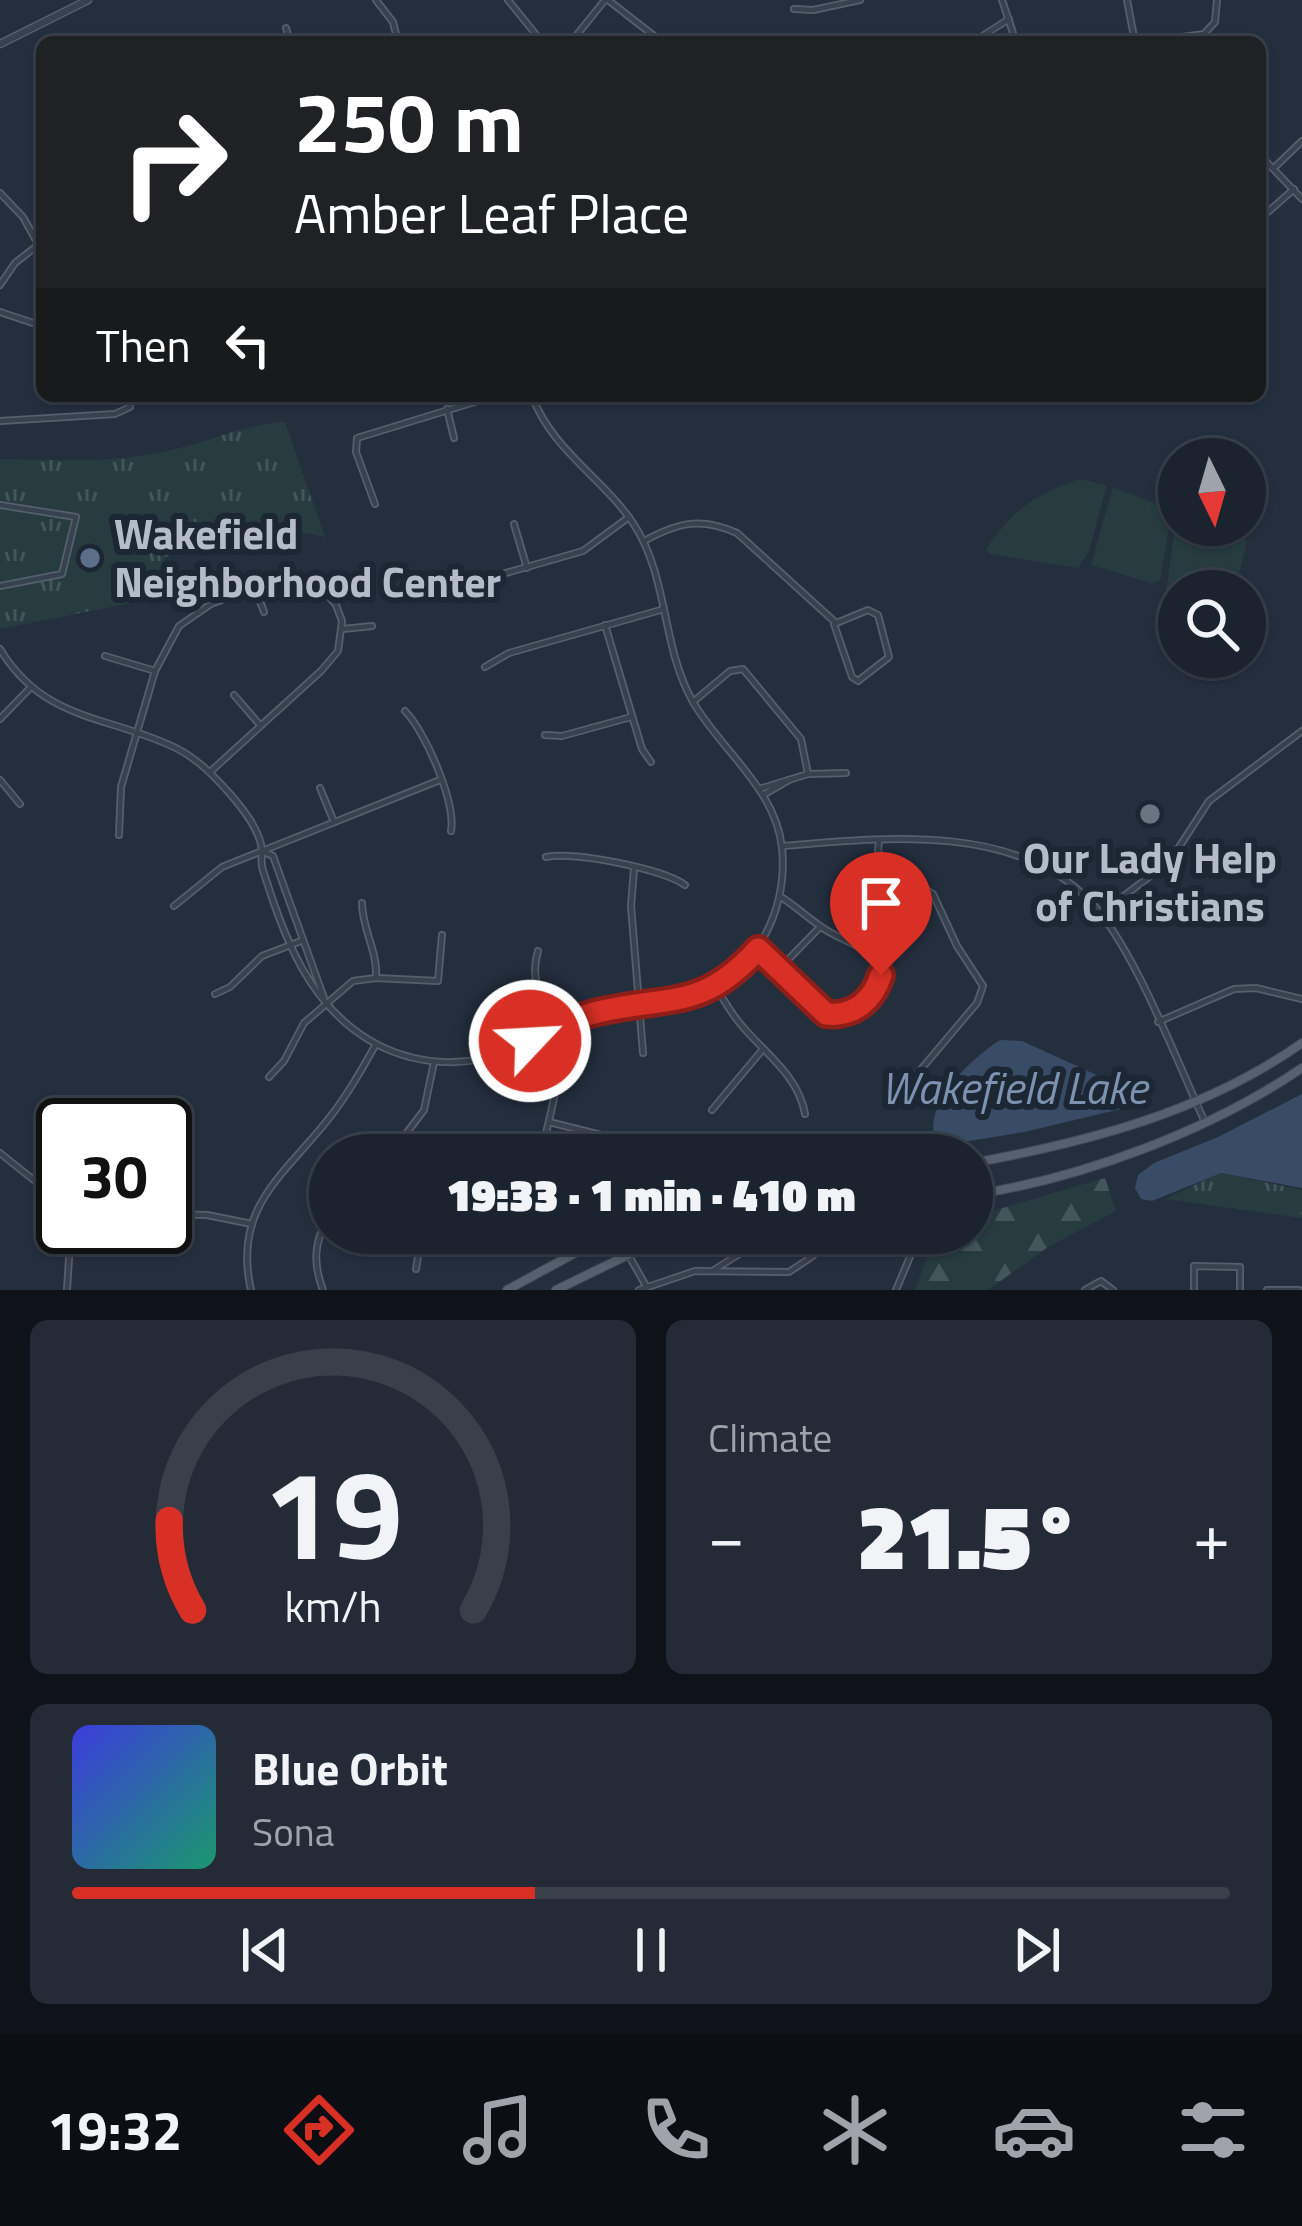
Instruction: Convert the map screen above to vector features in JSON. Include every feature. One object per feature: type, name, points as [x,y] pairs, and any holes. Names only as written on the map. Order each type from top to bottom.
[{"type":"main road","points":[[993,1159],[1095,1137],[1195,1100],[1302,1042]]},
{"type":"main road","points":[[993,1191],[1092,1166],[1204,1121],[1302,1068]]},
{"type":"main road","points":[[507,1290],[573,1254]]},
{"type":"main road","points":[[556,1290],[628,1254]]},
{"type":"street","points":[[0,44],[88,0]]},
{"type":"street","points":[[376,0],[393,22],[396,36]]},
{"type":"street","points":[[508,0],[537,36]]},
{"type":"street","points":[[576,36],[607,0],[654,36]]},
{"type":"street","points":[[794,9],[860,0]]},
{"type":"street","points":[[1002,0],[1014,36]]},
{"type":"street","points":[[1127,0],[1134,36]]},
{"type":"street","points":[[1189,36],[1204,34],[1215,22],[1217,0]]},
{"type":"street","points":[[982,36],[1009,19]]},
{"type":"street","points":[[286,28],[288,36]]},
{"type":"street","points":[[1274,168],[1302,141]]},
{"type":"street","points":[[1266,161],[1302,200]]},
{"type":"street","points":[[1266,214],[1294,189]]},
{"type":"street","points":[[0,193],[36,237]]},
{"type":"street","points":[[0,285],[15,263],[36,246]]},
{"type":"street","points":[[0,313],[36,324]]},
{"type":"street","points":[[375,505],[354,444],[365,433],[474,402]]},
{"type":"street","points":[[0,649],[31,687],[74,714],[181,750],[210,772],[249,818],[289,944],[306,980],[326,1003],[376,1043],[434,1062],[493,1056],[599,1012],[684,1000],[715,986],[758,949],[781,897],[782,846],[761,792],[693,702],[677,663],[656,568],[644,541],[629,518],[554,439],[535,402]]},
{"type":"street","points":[[0,421],[115,414],[130,406]]},
{"type":"street","points":[[447,410],[454,438]]},
{"type":"street","points":[[0,505],[76,517],[62,574],[0,586]]},
{"type":"street","points":[[461,581],[481,580],[591,548],[629,518]]},
{"type":"street","points":[[644,541],[684,521],[737,533],[835,622],[854,679],[862,680],[888,660],[874,611],[835,622]]},
{"type":"street","points":[[514,524],[527,568]]},
{"type":"street","points":[[119,835],[121,788],[155,670],[171,639],[186,620],[211,604],[285,579],[315,583],[336,605],[344,629],[338,650],[210,772]]},
{"type":"street","points":[[255,588],[264,612]]},
{"type":"street","points":[[485,667],[508,653],[664,609]]},
{"type":"street","points":[[605,625],[631,716],[651,762]]},
{"type":"street","points":[[344,629],[372,626]]},
{"type":"street","points":[[105,656],[155,670]]},
{"type":"street","points":[[693,702],[730,671],[743,670],[801,739],[808,774]]},
{"type":"street","points":[[0,718],[31,687]]},
{"type":"street","points":[[234,695],[260,725]]},
{"type":"street","points":[[405,711],[419,728],[440,780],[452,813],[451,831]]},
{"type":"street","points":[[545,735],[572,734],[631,716]]},
{"type":"street","points":[[1100,914],[1170,861],[1208,801],[1302,731]]},
{"type":"street","points":[[761,792],[808,774],[846,772]]},
{"type":"street","points":[[0,780],[20,804]]},
{"type":"street","points":[[174,906],[212,872],[440,780]]},
{"type":"street","points":[[320,788],[334,822]]},
{"type":"street","points":[[782,846],[879,840],[988,848],[1063,879],[1100,914],[1116,937],[1204,1121]]},
{"type":"street","points":[[879,840],[884,861],[930,890],[983,989],[977,1003],[901,1093]]},
{"type":"street","points":[[262,850],[273,856],[326,1003]]},
{"type":"street","points":[[546,857],[574,857],[670,875],[686,886]]},
{"type":"street","points":[[634,869],[631,906],[643,1053]]},
{"type":"street","points":[[758,949],[826,1014],[850,1013],[872,995],[881,975],[874,957],[820,927],[781,897]]},
{"type":"street","points":[[362,903],[376,977]]},
{"type":"street","points":[[778,970],[820,927]]},
{"type":"street","points":[[269,1077],[280,1067],[304,1024],[353,981],[376,977],[438,981],[442,934]]},
{"type":"street","points":[[214,994],[230,987],[262,956],[301,941]]},
{"type":"street","points":[[538,951],[535,985],[556,1027]]},
{"type":"street","points":[[715,986],[737,1021],[794,1086],[805,1114]]},
{"type":"street","points":[[1158,1022],[1234,989],[1262,989],[1302,1000]]},
{"type":"street","points":[[546,1134],[560,1071],[548,1032]]},
{"type":"street","points":[[251,1290],[247,1259],[252,1224],[272,1181],[332,1116],[376,1043]]},
{"type":"street","points":[[712,1110],[763,1048]]},
{"type":"street","points":[[406,1134],[424,1111],[434,1062]]},
{"type":"street","points":[[549,1122],[597,1134]]},
{"type":"street","points":[[0,1153],[36,1182]]},
{"type":"street","points":[[192,1215],[252,1224]]},
{"type":"street","points":[[628,1254],[643,1288],[673,1276],[714,1270],[789,1272],[814,1255],[816,1248],[802,1238],[764,1240],[714,1270]]},
{"type":"street","points":[[67,1290],[68,1254]]},
{"type":"street","points":[[317,1254],[323,1290]]},
{"type":"street","points":[[416,1269],[418,1254]]},
{"type":"street","points":[[896,1290],[912,1254]]},
{"type":"street","points":[[1194,1290],[1194,1270],[1202,1264],[1240,1268],[1240,1290]]},
{"type":"street","points":[[1085,1290],[1101,1281],[1112,1290]]},
{"type":"street","points":[[1268,1290],[1296,1290]]},
{"type":"green space","points":[[285,422],[325,537],[280,528],[165,557],[146,600],[0,629],[0,459],[132,457]]},
{"type":"green space","points":[[1079,479],[1107,485],[1089,551],[1078,568],[989,554],[986,549],[1016,514],[1036,498]]},
{"type":"green space","points":[[1113,487],[1158,505],[1158,546],[1166,546],[1158,581],[1151,583],[1091,565]]},
{"type":"green space","points":[[1172,546],[1246,546],[1240,570],[1169,570]]},
{"type":"green space","points":[[1220,1173],[1302,1190],[1302,1218],[1165,1199]]},
{"type":"green space","points":[[1105,1178],[1116,1211],[1048,1247],[988,1290],[915,1290],[928,1254],[993,1254],[993,1211]]},
{"type":"water","name":"Wakefield Lake","points":[[1000,1040],[1022,1041],[1131,1094],[1125,1108],[1024,1132],[993,1137],[934,1134],[944,1094]]},
{"type":"water","points":[[1302,1094],[1302,1188],[1221,1173],[1152,1201],[1141,1199],[1135,1188],[1138,1175],[1154,1163]]},
{"type":"place","name":"Wakefield Neighborhood Center","points":[[90,558]]},
{"type":"place","name":"Our Lady Help of Christians","points":[[1150,814]]},
{"type":"route","points":[[530,1041],[573,1019],[702,993],[730,977],[758,949],[826,1014],[857,1009],[872,995],[881,975]]}]
